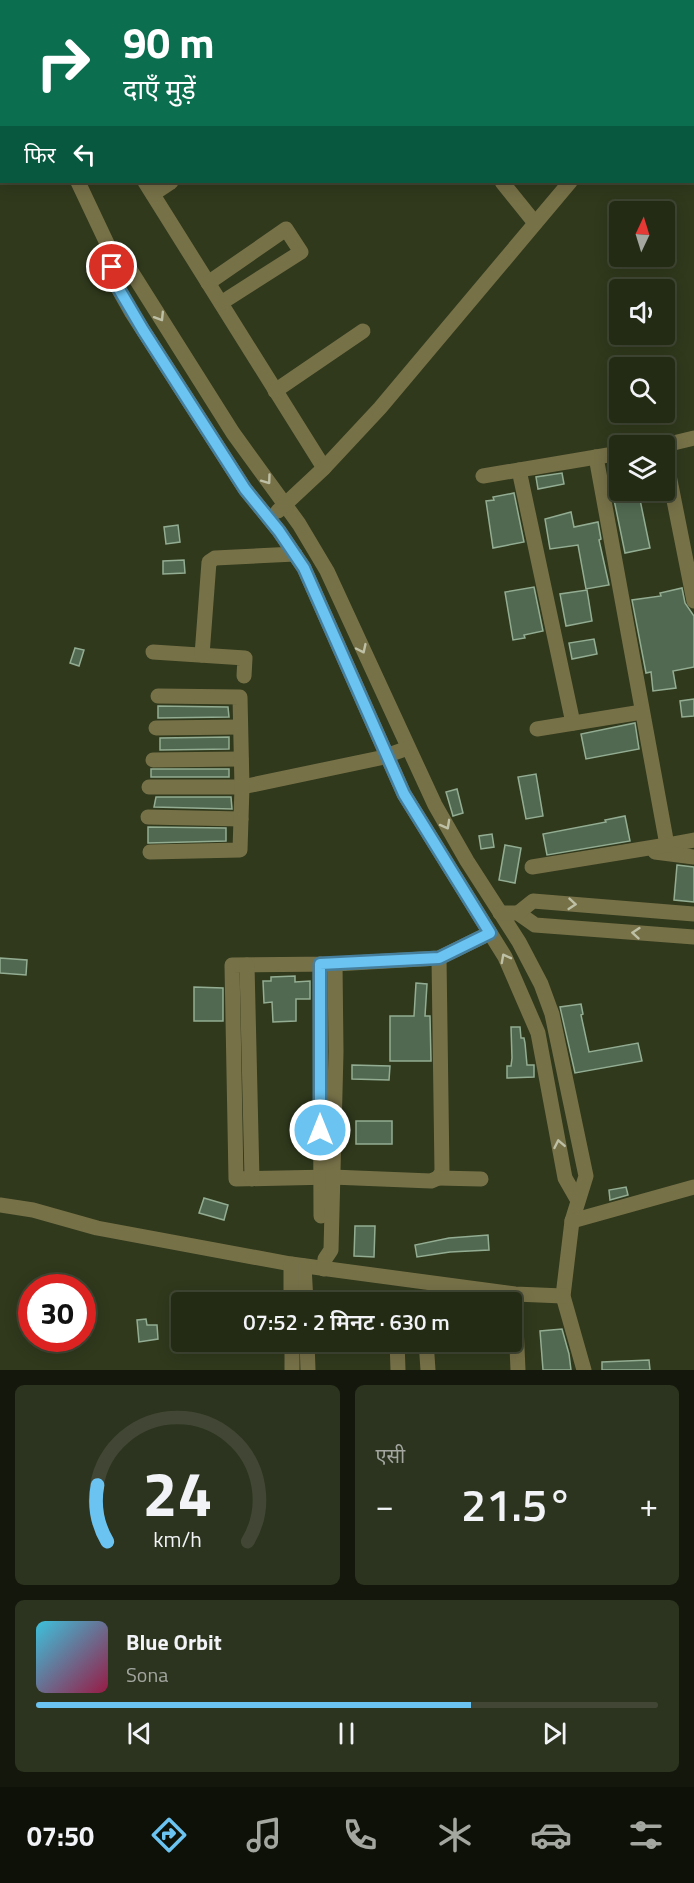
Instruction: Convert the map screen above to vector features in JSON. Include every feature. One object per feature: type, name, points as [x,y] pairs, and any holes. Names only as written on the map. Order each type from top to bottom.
[{"type":"street","points":[[78,183],[112,254],[113,279],[132,313],[238,479],[304,568],[404,794],[505,957],[538,1033],[566,1178],[578,1199]]},
{"type":"street","points":[[167,183],[149,188],[324,468]]},
{"type":"street","points":[[503,183],[536,223]]},
{"type":"street","points":[[269,519],[324,468],[380,408],[569,183]]},
{"type":"street","points":[[208,283],[286,229],[301,252],[220,303]]},
{"type":"street","points":[[112,254],[129,268],[232,433],[299,524],[327,571],[435,805],[466,861],[519,942],[552,1014],[586,1176],[572,1221],[563,1296],[584,1370]]},
{"type":"street","points":[[275,391],[363,331]]},
{"type":"street","points":[[675,442],[694,438]]},
{"type":"street","points":[[483,476],[609,455]]},
{"type":"street","points":[[596,457],[667,845]]},
{"type":"street","points":[[519,470],[573,723]]},
{"type":"street","points":[[675,496],[689,554],[694,601]]},
{"type":"street","points":[[202,655],[209,562],[215,558],[295,554]]},
{"type":"street","points":[[153,652],[244,658],[244,676]]},
{"type":"street","points":[[150,852],[240,850],[242,787],[240,697],[158,696]]},
{"type":"street","points":[[537,729],[642,712]]},
{"type":"street","points":[[156,728],[240,727]]},
{"type":"street","points":[[149,787],[242,787],[386,756],[408,748]]},
{"type":"street","points":[[153,760],[241,759]]},
{"type":"street","points":[[148,817],[241,819]]},
{"type":"street","points":[[532,867],[694,840]]},
{"type":"street","points":[[638,850],[694,857]]},
{"type":"street","points":[[518,913],[533,901],[694,914]]},
{"type":"street","points":[[500,913],[518,913],[535,924],[694,937]]},
{"type":"street","points":[[481,1179],[438,1178],[431,1181],[326,1177],[236,1179],[232,965],[327,964],[439,958],[490,933]]},
{"type":"street","points":[[438,1178],[442,1172],[439,958]]},
{"type":"street","points":[[325,1264],[331,1250],[326,1177],[336,1052],[327,964]]},
{"type":"street","points":[[572,1221],[694,1187]]},
{"type":"street","points":[[0,1204],[33,1210],[97,1228],[298,1265],[325,1264],[515,1294],[563,1296]]},
{"type":"street","points":[[293,1292],[298,1265]]},
{"type":"street","points":[[298,1265],[304,1292]]},
{"type":"street","points":[[292,1352],[292,1370]]},
{"type":"street","points":[[307,1352],[308,1370]]},
{"type":"street","points":[[397,1352],[398,1370]]},
{"type":"street","points":[[427,1352],[428,1370]]},
{"type":"street","points":[[517,1352],[518,1370]]},
{"type":"building","points":[[562,473],[564,484],[538,489],[536,477]]},
{"type":"building","points":[[514,493],[524,542],[493,548],[486,501],[494,500],[493,497]]},
{"type":"building","points":[[614,501],[640,501],[650,548],[625,553]]},
{"type":"building","points":[[571,512],[574,527],[598,522],[601,539],[599,540],[609,585],[586,589],[578,545],[550,549],[545,519]]},
{"type":"building","points":[[178,525],[180,542],[166,544],[164,527]]},
{"type":"building","points":[[184,560],[185,573],[163,574],[163,561]]},
{"type":"building","points":[[534,587],[543,631],[513,640],[505,592]]},
{"type":"building","points":[[682,588],[685,603],[694,616],[694,667],[673,671],[676,688],[653,691],[651,672],[646,673],[632,600],[661,596],[660,593]]},
{"type":"building","points":[[587,590],[592,621],[566,626],[560,594]]},
{"type":"building","points":[[594,639],[597,654],[572,659],[569,643]]},
{"type":"building","points":[[75,648],[84,650],[79,666],[70,663]]},
{"type":"building","points":[[694,699],[694,716],[682,717],[680,701]]},
{"type":"building","points":[[158,706],[228,707],[229,717],[158,718]]},
{"type":"building","points":[[635,723],[639,749],[586,759],[581,734]]},
{"type":"building","points":[[229,737],[229,749],[160,750],[160,738]]},
{"type":"building","points":[[151,769],[229,769],[229,777],[151,777]]},
{"type":"building","points":[[536,774],[543,816],[526,819],[518,777]]},
{"type":"building","points":[[457,789],[463,813],[453,816],[446,792]]},
{"type":"building","points":[[156,797],[231,797],[232,809],[154,807]]},
{"type":"building","points":[[625,816],[630,841],[547,855],[543,834]]},
{"type":"building","points":[[148,827],[226,828],[226,841],[148,843]]},
{"type":"building","points":[[492,834],[494,847],[481,849],[479,836]]},
{"type":"building","points":[[505,845],[521,848],[515,883],[499,880]]},
{"type":"building","points":[[677,865],[694,867],[694,902],[674,900]]},
{"type":"building","points":[[0,958],[27,960],[26,975],[0,973]]},
{"type":"building","points":[[295,976],[295,982],[310,981],[310,999],[296,999],[296,1021],[273,1022],[272,1002],[264,1003],[263,981],[271,981],[271,977]]},
{"type":"building","points":[[416,983],[427,984],[425,1016],[430,1016],[431,1061],[390,1061],[390,1016],[414,1016]]},
{"type":"building","points":[[194,987],[223,988],[223,1021],[194,1021]]},
{"type":"building","points":[[581,1004],[583,1014],[581,1015],[589,1052],[638,1043],[642,1061],[575,1073],[560,1007]]},
{"type":"building","points":[[511,1027],[520,1027],[521,1038],[524,1038],[525,1043],[527,1065],[534,1065],[534,1077],[507,1078],[507,1066],[511,1066],[512,1058]]},
{"type":"building","points":[[352,1065],[390,1066],[389,1080],[352,1079]]},
{"type":"building","points":[[356,1121],[392,1121],[392,1144],[356,1144]]},
{"type":"building","points":[[626,1187],[628,1195],[610,1200],[609,1190]]},
{"type":"building","points":[[204,1198],[228,1205],[224,1220],[199,1213]]},
{"type":"building","points":[[355,1226],[375,1226],[374,1257],[354,1256]]},
{"type":"building","points":[[488,1235],[489,1250],[417,1257],[415,1245],[449,1238]]},
{"type":"building","points":[[146,1319],[147,1325],[157,1325],[158,1339],[139,1342],[137,1320]]},
{"type":"building","points":[[562,1329],[571,1370],[543,1370],[540,1331]]},
{"type":"building","points":[[649,1360],[650,1370],[602,1370],[602,1362]]},
{"type":"route","points":[[112,267],[113,279],[132,313],[199,419],[245,489],[279,531],[304,568],[404,794],[490,933],[439,958],[320,964],[320,1130]]}]
